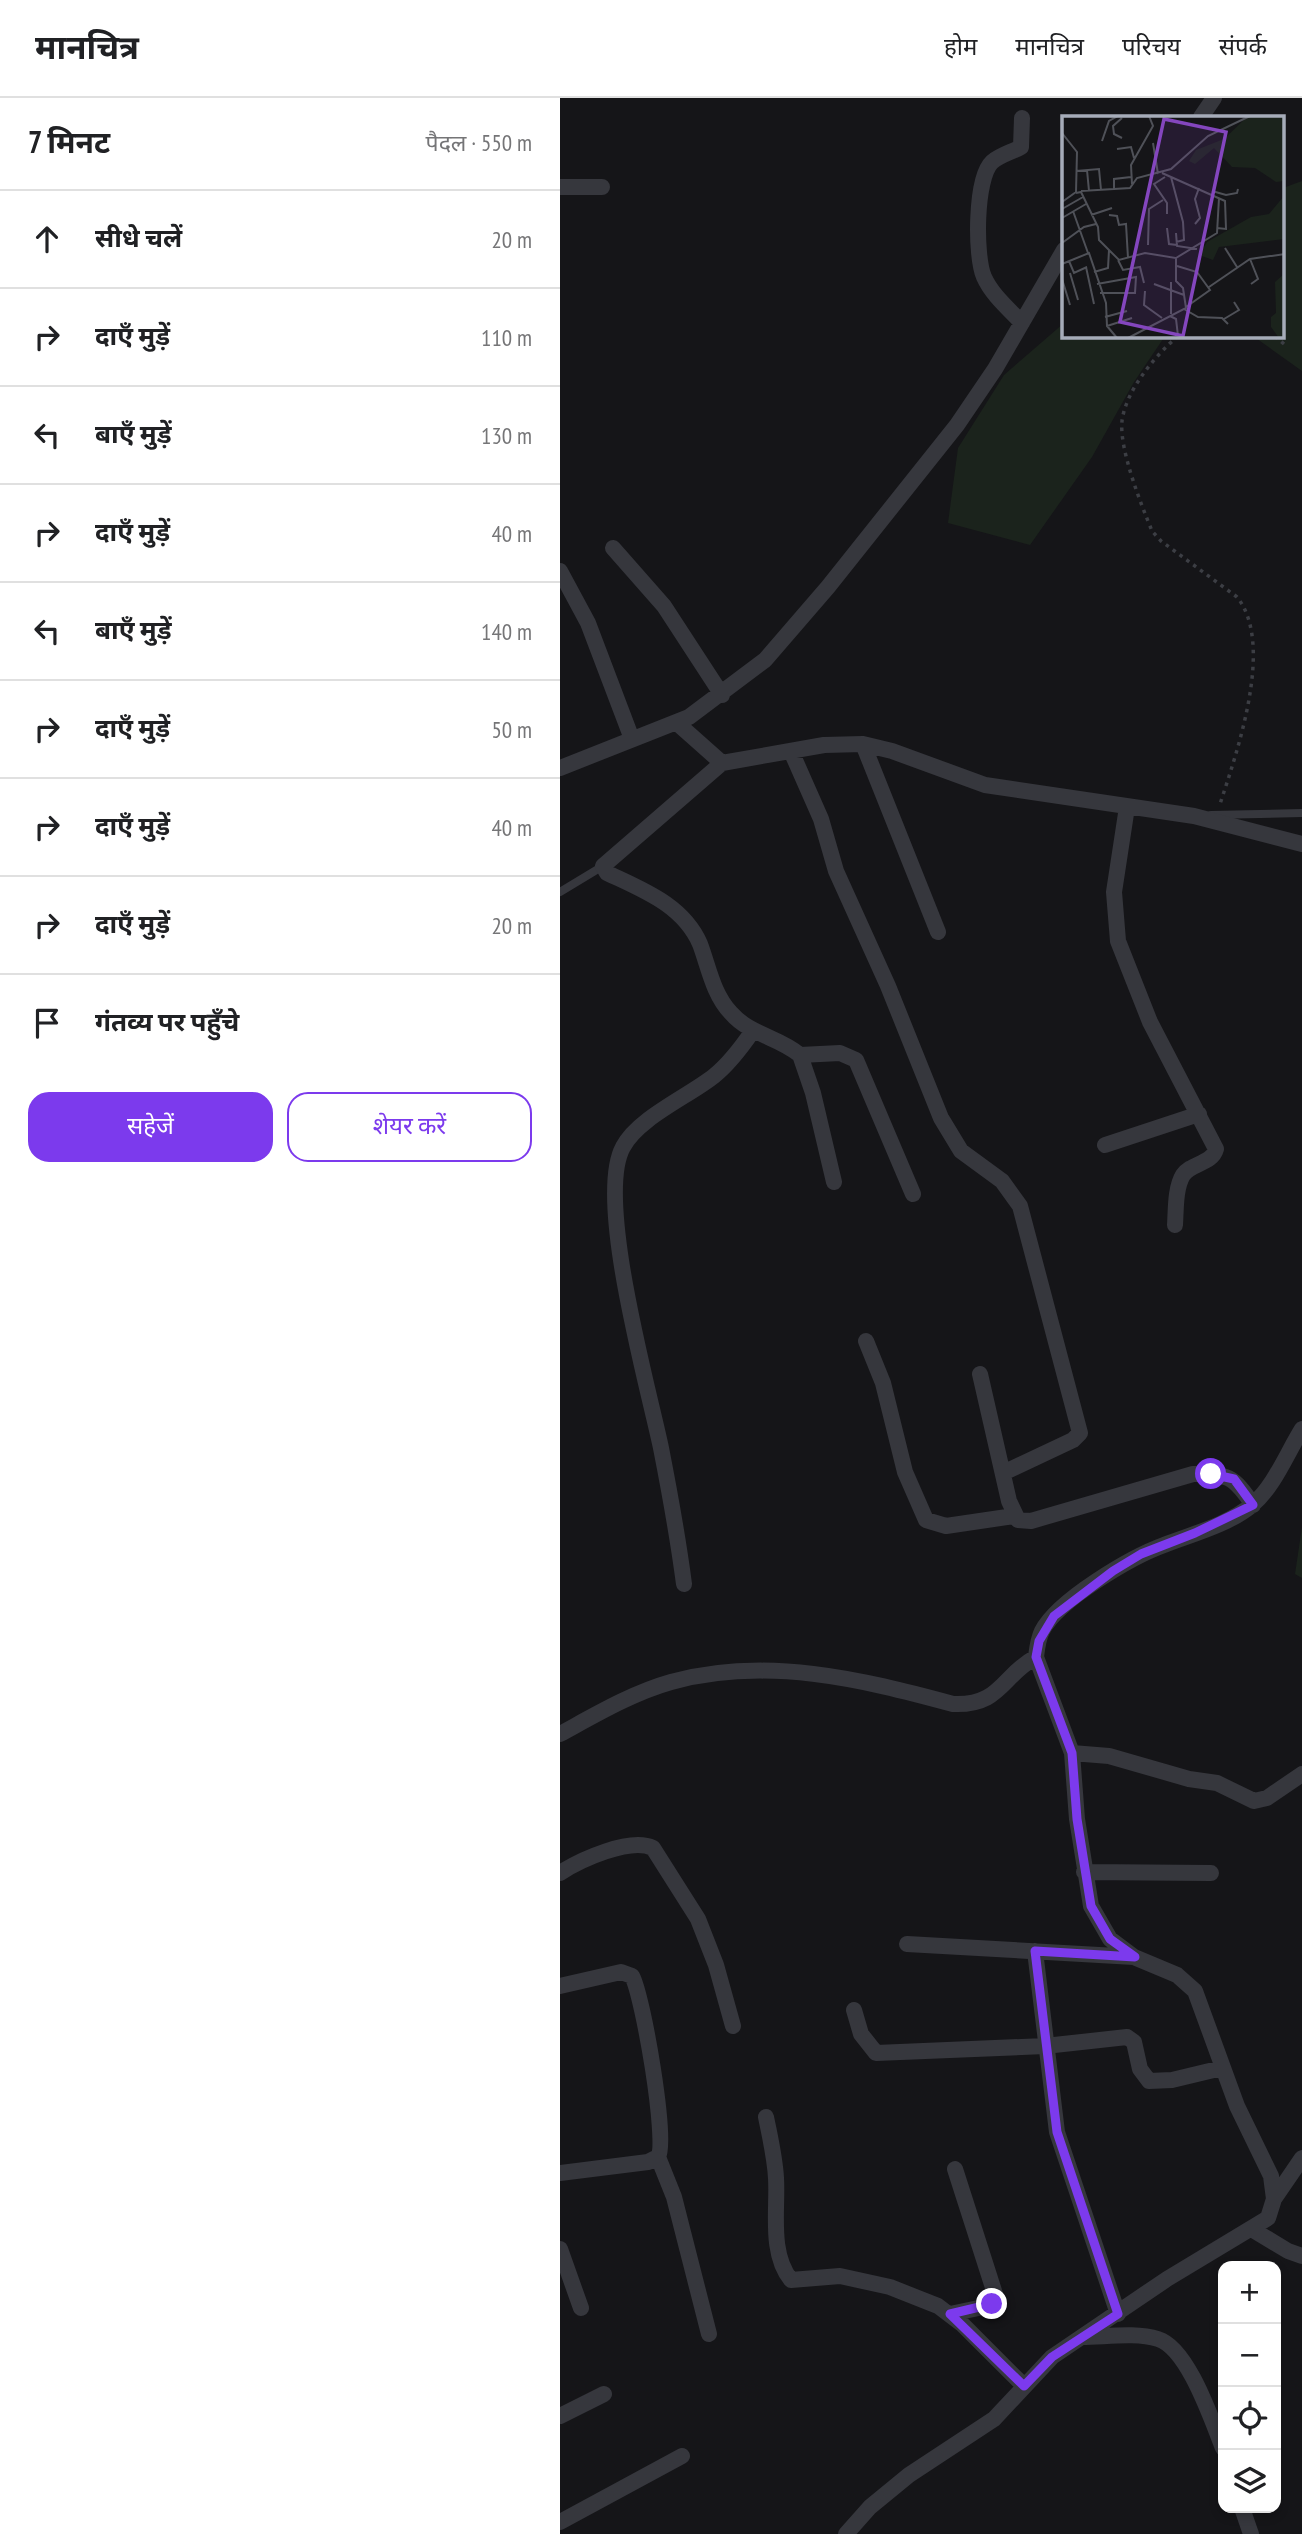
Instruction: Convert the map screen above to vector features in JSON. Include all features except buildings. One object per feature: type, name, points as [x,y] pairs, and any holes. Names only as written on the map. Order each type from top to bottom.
[{"type":"street","points":[[1202,116],[1214,98]]},
{"type":"street","points":[[1022,118],[1021,148],[994,160],[986,173],[978,227],[979,262],[984,277],[1022,323]]},
{"type":"street","points":[[560,187],[601,187]]},
{"type":"street","points":[[560,768],[677,723],[722,695],[765,660],[828,587],[957,425],[1022,323],[1062,253]]},
{"type":"street","points":[[613,548],[664,606],[722,695]]},
{"type":"street","points":[[560,570],[588,623],[632,739]]},
{"type":"street","points":[[677,723],[707,753],[722,763]]},
{"type":"street","points":[[863,744],[938,932]]},
{"type":"street","points":[[913,1194],[856,1060],[840,1053],[800,1055],[752,1032],[726,1008],[714,986],[699,942],[673,908],[607,873],[603,866],[722,763],[824,745],[863,744],[892,751],[985,785],[1194,816],[1302,844]]},
{"type":"street","points":[[791,751],[821,819],[835,871],[888,986],[941,1118],[961,1152],[1014,1194],[1027,1231],[1080,1433],[1073,1440],[1003,1473]]},
{"type":"street","points":[[1128,807],[1114,892],[1114,926],[1150,1022],[1210,1134],[1216,1153],[1185,1172],[1180,1179],[1175,1225]]},
{"type":"street","points":[[684,1584],[675,1515],[629,1304],[612,1191],[615,1165],[623,1145],[639,1128],[726,1066],[752,1032]]},
{"type":"street","points":[[800,1055],[813,1093],[834,1182]]},
{"type":"street","points":[[1105,1145],[1199,1114]]},
{"type":"street","points":[[866,1341],[883,1383],[905,1472],[926,1520],[946,1526],[1014,1516]]},
{"type":"street","points":[[980,1374],[1014,1516],[1023,1522],[1192,1474],[1211,1474],[1234,1479],[1253,1505]]},
{"type":"street","points":[[1274,2199],[1271,2176],[1237,2106],[1195,1991],[1177,1975],[1135,1957],[1110,1939],[1098,1922],[1084,1872],[1072,1753],[1036,1657],[1042,1631],[1054,1616],[1113,1571],[1141,1554],[1195,1533],[1253,1505],[1263,1495],[1302,1429]]},
{"type":"street","points":[[560,1734],[614,1705],[669,1683],[714,1673],[832,1674],[953,1704],[973,1705],[989,1698],[1036,1657]]},
{"type":"street","points":[[1072,1753],[1110,1756],[1189,1779],[1217,1783],[1254,1801],[1267,1798],[1302,1774]]},
{"type":"street","points":[[560,1873],[590,1857],[632,1845],[646,1844],[653,1848],[707,1939],[733,2026]]},
{"type":"street","points":[[1084,1872],[1211,1872]]},
{"type":"street","points":[[907,1944],[1135,1957]]},
{"type":"street","points":[[1035,1951],[1057,2132],[1118,2314]]},
{"type":"street","points":[[560,1986],[621,1972],[632,1976],[652,2070],[662,2145],[658,2157],[674,2197],[709,2333]]},
{"type":"street","points":[[854,2010],[861,2034],[876,2053],[1045,2046],[1131,2038],[1144,2077],[1156,2082],[1222,2068]]},
{"type":"street","points":[[766,2117],[777,2182],[775,2220],[781,2258],[791,2280],[840,2276],[869,2281],[890,2287],[950,2314],[1024,2386]]},
{"type":"street","points":[[560,2173],[648,2162],[658,2157]]},
{"type":"street","points":[[846,2534],[870,2507],[909,2475],[994,2419],[1052,2357],[1167,2279],[1253,2230],[1268,2218],[1274,2199],[1302,2158]]},
{"type":"street","points":[[950,2314],[988,2306],[996,2297],[955,2169]]},
{"type":"street","points":[[1253,2230],[1288,2251],[1302,2256]]},
{"type":"street","points":[[560,2249],[581,2308]]},
{"type":"street","points":[[1082,2337],[1151,2337],[1169,2344],[1184,2364],[1202,2397],[1218,2436]]},
{"type":"street","points":[[560,2416],[604,2394]]},
{"type":"street","points":[[560,2522],[682,2456]]},
{"type":"street","points":[[1244,2513],[1251,2534]]},
{"type":"lane","points":[[1194,816],[1302,813]]},
{"type":"lane","points":[[560,892],[603,866]]},
{"type":"path","points":[[1176,338],[1153,362],[1136,388],[1122,422],[1123,439],[1152,531],[1161,541],[1237,597],[1246,609],[1251,633],[1252,679],[1235,757],[1216,815]]},
{"type":"path","points":[[1277,338],[1284,344]]},
{"type":"shaded area","points":[[1302,181],[1302,371],[1256,338],[1284,338],[1284,188]]},
{"type":"shaded area","points":[[1062,325],[1062,338],[1164,338],[1134,382],[1092,457],[1030,545],[948,523],[958,448],[1004,375]]},
{"type":"shaded area","points":[[1302,1527],[1302,1578],[1295,1574]]},
{"type":"route","points":[[992,2304],[950,2314],[1024,2386],[1052,2357],[1118,2314],[1051,2107],[1035,1951],[1135,1957],[1110,1939],[1091,1906],[1077,1819],[1072,1753],[1040,1661],[1036,1657],[1042,1631],[1054,1616],[1113,1571],[1141,1554],[1243,1512],[1253,1505],[1234,1479],[1211,1474]]}]
